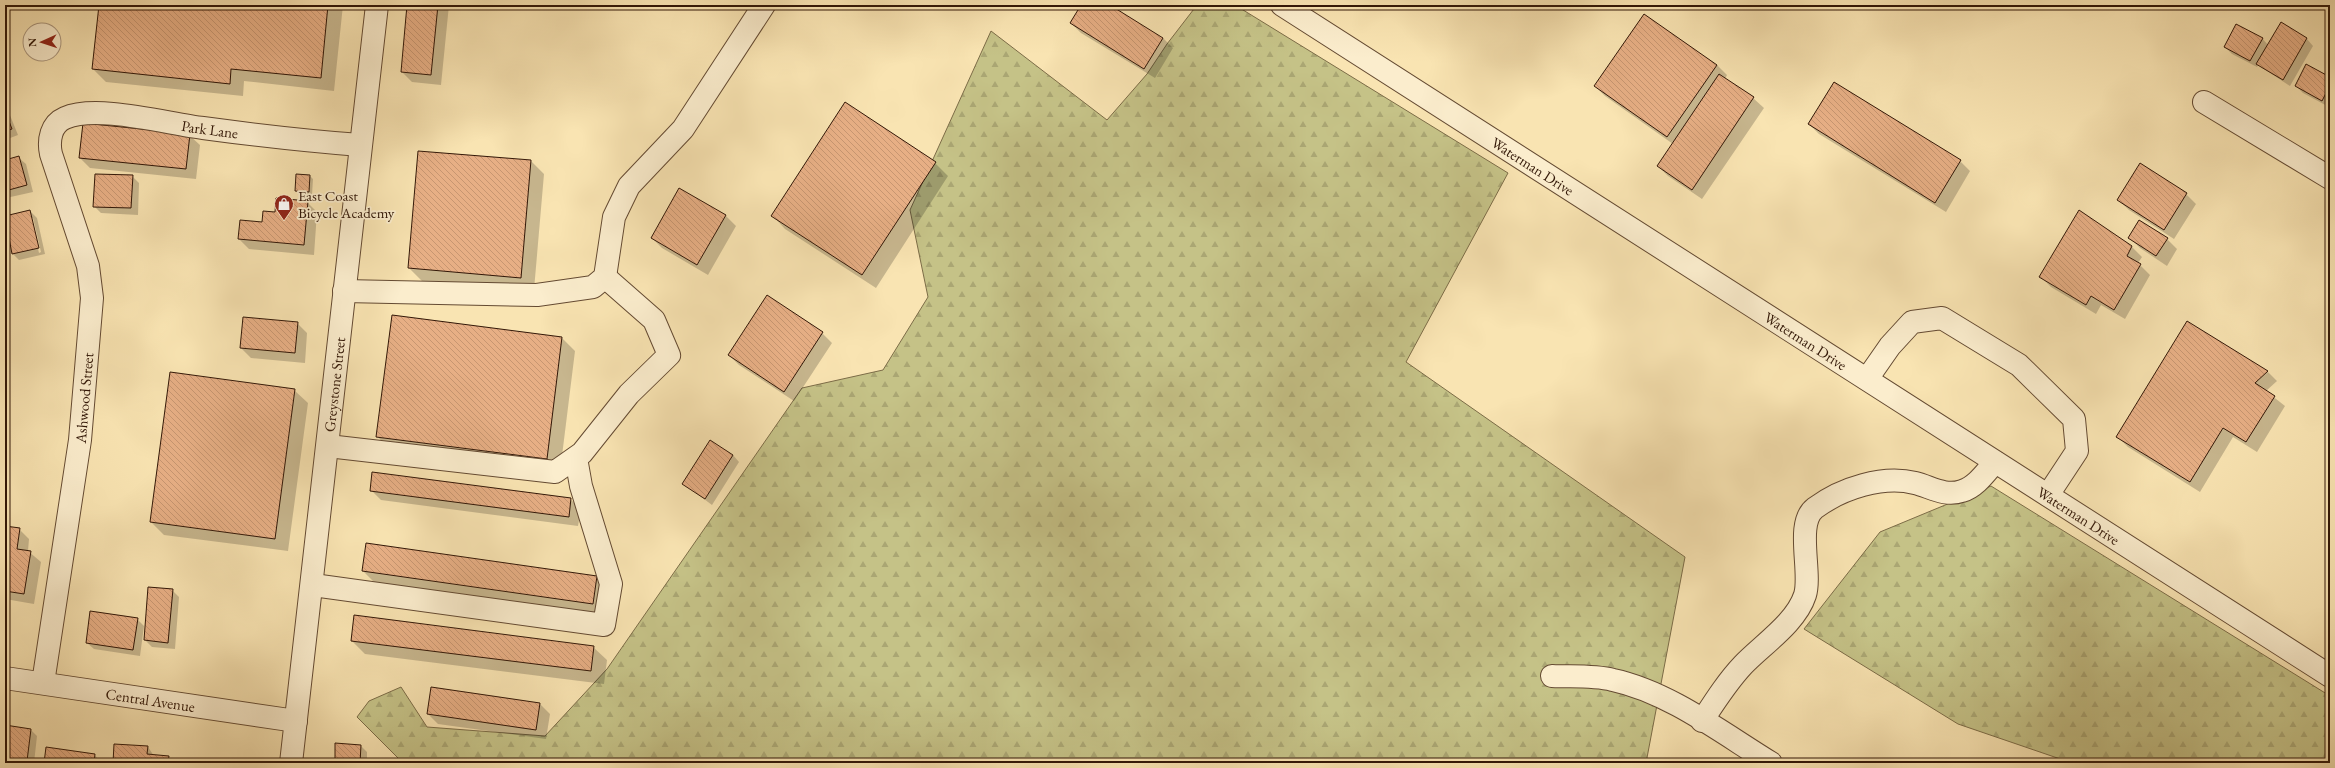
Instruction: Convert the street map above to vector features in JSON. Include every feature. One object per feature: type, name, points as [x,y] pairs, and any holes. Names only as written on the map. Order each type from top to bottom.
[{"type":"street","name":"Greystone Street","points":[[291,763],[328,446],[376,5]]},
{"type":"street","points":[[344,291],[536,295],[593,287],[605,277],[614,217],[628,186],[683,129],[764,5]]},
{"type":"street","name":"Waterman Drive","points":[[1288,6],[2330,676]]},
{"type":"street","points":[[2204,102],[2330,178]]},
{"type":"street","name":"Park Lane","points":[[61,120],[82,114],[104,114],[294,140],[360,145]]},
{"type":"street","name":"Ashwood Street","points":[[43,683],[80,440],[91,318],[88,266],[49,146],[52,131],[61,120]]},
{"type":"street","points":[[328,446],[555,472],[582,453],[629,394],[669,355],[654,320],[605,277]]},
{"type":"street","points":[[1867,379],[1890,346],[1912,322],[1942,318],[2019,365],[2074,419],[2077,451],[2048,495]]},
{"type":"street","points":[[312,585],[604,624],[611,584],[581,486],[576,458]]},
{"type":"street","points":[[1702,721],[1733,676],[1781,630],[1803,599],[1807,580],[1805,525],[1812,511],[1844,493],[1882,482],[1908,482],[1947,493],[1958,492],[1975,484],[1995,462]]},
{"type":"street","points":[[1552,676],[1601,678],[1630,684],[1658,695],[1771,763]]},
{"type":"street","name":"Central Avenue","points":[[5,678],[296,721]]},
{"type":"green space","points":[[1197,5],[1235,5],[1508,173],[1406,362],[1685,557],[1646,763],[403,763],[357,717],[369,701],[401,687],[427,727],[545,736],[607,669],[802,388],[883,370],[928,297],[910,210],[991,31],[1107,120],[1147,74],[1167,44]]},
{"type":"green space","points":[[1991,486],[2330,696],[2330,763],[2072,763],[1958,724],[1804,629],[1880,532]]},
{"type":"building","points":[[99,5],[254,5],[277,7],[277,5],[328,5],[321,78],[231,69],[230,84],[92,69]]},
{"type":"building","points":[[407,5],[438,5],[431,75],[401,72]]},
{"type":"building","points":[[1081,5],[1110,5],[1163,38],[1144,69],[1070,23]]},
{"type":"building","points":[[1644,14],[1717,65],[1667,137],[1594,86]]},
{"type":"building","points":[[2281,22],[2307,38],[2283,80],[2256,64]]},
{"type":"building","points":[[2236,24],[2263,38],[2250,61],[2224,47]]},
{"type":"building","points":[[2306,64],[2330,77],[2330,85],[2322,101],[2295,86]]},
{"type":"building","points":[[1719,74],[1754,97],[1692,190],[1657,166]]},
{"type":"building","points":[[1834,82],[1961,160],[1935,203],[1808,124]]},
{"type":"building","points":[[845,102],[936,162],[862,275],[771,216]]},
{"type":"building","points":[[5,111],[12,129],[5,131]]},
{"type":"building","points":[[83,123],[190,134],[186,169],[79,158]]},
{"type":"building","points":[[418,151],[531,160],[521,278],[408,268]]},
{"type":"building","points":[[19,156],[27,185],[5,191],[5,160]]},
{"type":"building","points":[[2140,163],[2187,193],[2164,230],[2117,200]]},
{"type":"building","points":[[95,174],[133,175],[131,208],[93,207]]},
{"type":"building","points":[[296,174],[310,175],[309,192],[295,191]]},
{"type":"building","points":[[679,188],[726,215],[697,265],[651,238]]},
{"type":"building","name":"East Coast Bicycle Academy","points":[[276,198],[308,201],[304,245],[238,239],[240,220],[262,222],[263,211],[275,212]]},
{"type":"building","points":[[30,210],[39,248],[12,254],[5,216]]},
{"type":"building","points":[[2079,210],[2132,246],[2127,256],[2141,264],[2114,310],[2091,296],[2086,305],[2039,277]]},
{"type":"building","points":[[2139,220],[2168,238],[2156,256],[2128,238]]},
{"type":"building","points":[[767,295],[823,332],[784,392],[728,355]]},
{"type":"building","points":[[392,315],[562,337],[547,459],[376,437]]},
{"type":"building","points":[[243,317],[298,322],[295,353],[240,348]]},
{"type":"building","points":[[2187,321],[2268,371],[2255,383],[2275,396],[2246,442],[2223,428],[2190,482],[2116,437]]},
{"type":"building","points":[[170,372],[295,389],[275,539],[150,522]]},
{"type":"building","points":[[710,440],[733,455],[705,499],[682,484]]},
{"type":"building","points":[[372,472],[571,498],[569,517],[370,491]]},
{"type":"building","points":[[5,526],[20,528],[17,549],[31,551],[24,594],[5,591]]},
{"type":"building","points":[[366,543],[597,576],[593,604],[362,571]]},
{"type":"building","points":[[148,587],[173,589],[168,643],[144,640]]},
{"type":"building","points":[[90,611],[138,618],[133,650],[86,643]]},
{"type":"building","points":[[354,615],[594,646],[591,671],[351,641]]},
{"type":"building","points":[[431,687],[540,703],[536,730],[427,714]]},
{"type":"building","points":[[5,725],[31,729],[27,761],[5,759]]},
{"type":"building","points":[[335,743],[361,745],[360,763],[335,763]]},
{"type":"building","points":[[114,744],[148,746],[147,754],[169,756],[168,763],[113,763]]},
{"type":"building","points":[[46,747],[95,754],[94,763],[44,763]]},
{"type":"place","name":"East Coast Bicycle Academy","points":[[284,221]]}]
